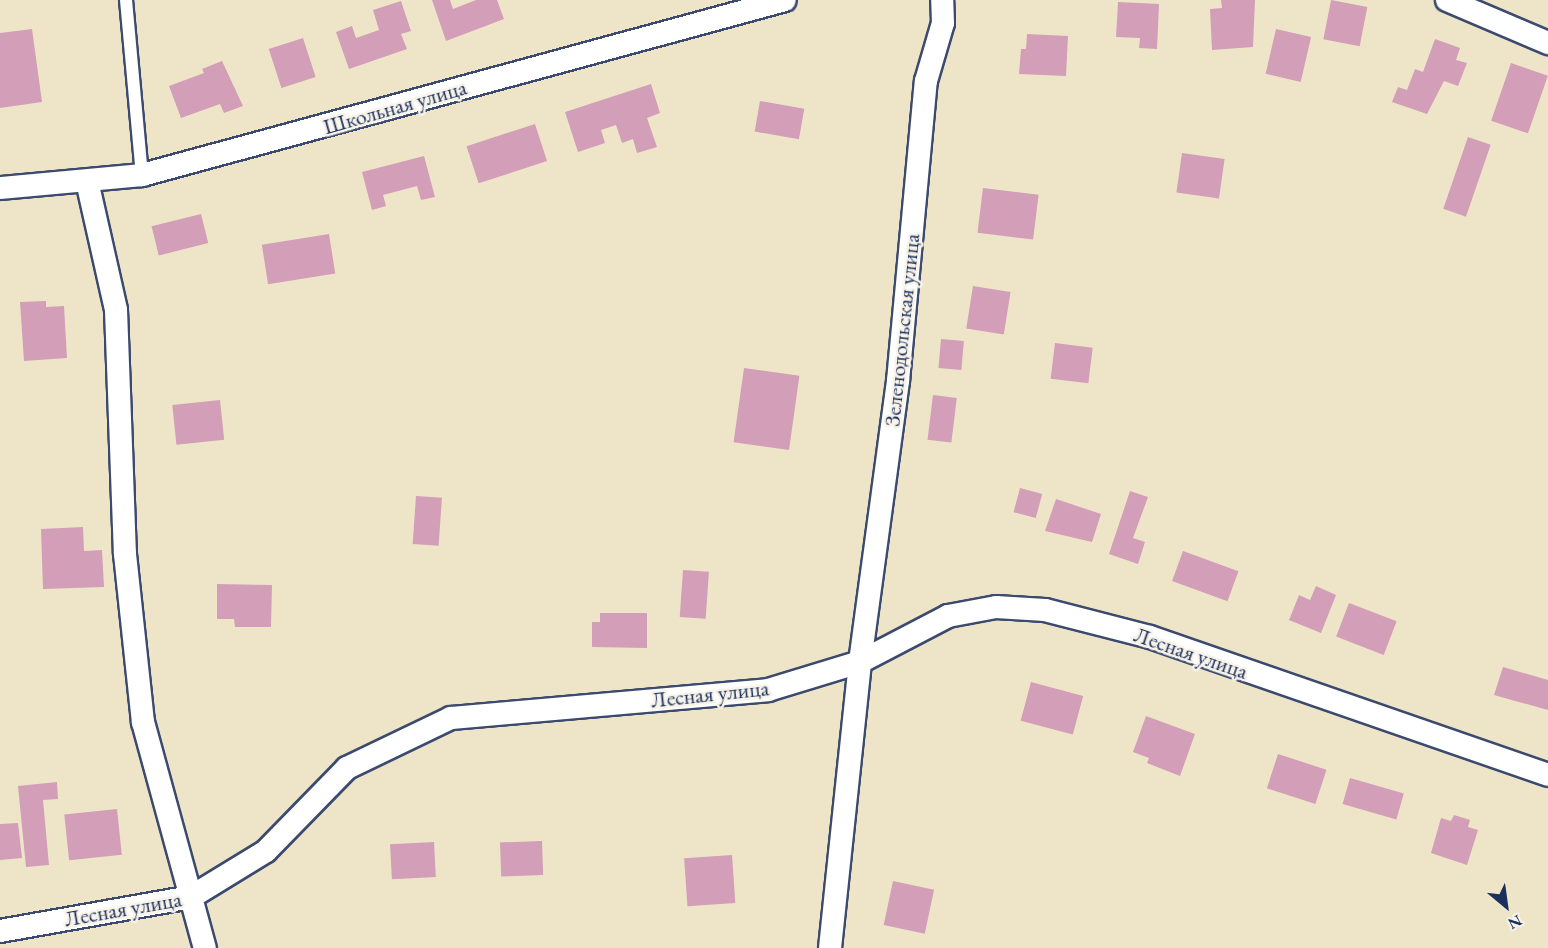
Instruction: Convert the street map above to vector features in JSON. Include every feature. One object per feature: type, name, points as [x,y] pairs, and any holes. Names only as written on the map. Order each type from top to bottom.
[{"type":"street","name":"Школьная улица","points":[[0,188],[142,174],[785,0]]},
{"type":"street","name":"Зеленодольская улица","points":[[830,948],[860,662],[898,381],[926,81],[943,23],[942,0]]},
{"type":"street","points":[[1447,0],[1548,43]]},
{"type":"street","points":[[87,181],[116,310],[125,554],[144,722],[204,948]]},
{"type":"street","name":"Лесная улица","points":[[0,932],[191,897],[266,850],[347,768],[451,718],[768,690],[860,662],[948,616],[996,607],[1045,610],[1150,637],[1548,775]]},
{"type":"lane","points":[[126,0],[142,174]]},
{"type":"building","points":[[432,0],[450,0],[453,9],[476,0],[497,0],[504,19],[446,41]]},
{"type":"building","points":[[1221,0],[1255,0],[1253,47],[1212,50],[1210,9],[1222,8]]},
{"type":"building","points":[[1331,0],[1367,7],[1360,46],[1323,39]]},
{"type":"building","points":[[401,1],[411,31],[401,34],[407,49],[349,69],[336,32],[352,26],[356,38],[379,30],[373,10]]},
{"type":"building","points":[[1118,2],[1159,4],[1157,49],[1139,48],[1140,38],[1116,37]]},
{"type":"building","points":[[32,29],[42,102],[0,108],[0,33]]},
{"type":"building","points":[[1276,29],[1311,37],[1301,82],[1266,74]]},
{"type":"building","points":[[1027,34],[1068,36],[1066,76],[1019,74],[1021,49],[1026,49]]},
{"type":"building","points":[[303,38],[316,77],[281,88],[269,49]]},
{"type":"building","points":[[1435,39],[1460,48],[1456,60],[1467,63],[1458,86],[1444,81],[1427,114],[1392,102],[1398,87],[1407,90],[1415,69],[1423,72]]},
{"type":"building","points":[[222,61],[243,106],[224,113],[220,104],[181,118],[169,86],[204,73],[202,69]]},
{"type":"building","points":[[1511,63],[1548,76],[1528,133],[1491,121]]},
{"type":"building","points":[[651,84],[660,113],[647,118],[657,147],[637,153],[633,139],[622,143],[616,125],[601,130],[605,143],[578,152],[565,112]]},
{"type":"building","points":[[760,101],[804,109],[799,139],[755,132]]},
{"type":"building","points":[[535,124],[547,161],[479,183],[467,146]]},
{"type":"building","points":[[1468,137],[1491,145],[1466,217],[1443,209]]},
{"type":"building","points":[[1182,153],[1225,159],[1219,199],[1176,193]]},
{"type":"building","points":[[424,156],[435,197],[421,200],[417,186],[383,195],[386,206],[372,210],[362,172]]},
{"type":"building","points":[[983,188],[1039,195],[1033,239],[978,233]]},
{"type":"building","points":[[201,214],[208,243],[159,255],[152,226]]},
{"type":"building","points":[[329,234],[335,274],[268,284],[262,245]]},
{"type":"building","points":[[973,286],[1011,292],[1004,334],[966,328]]},
{"type":"building","points":[[46,301],[46,307],[64,306],[67,358],[24,361],[20,302]]},
{"type":"building","points":[[941,339],[964,341],[961,370],[938,368]]},
{"type":"building","points":[[1055,343],[1093,348],[1088,383],[1051,379]]},
{"type":"building","points":[[744,368],[799,376],[789,450],[734,442]]},
{"type":"building","points":[[933,395],[957,398],[951,443],[928,440]]},
{"type":"building","points":[[220,400],[224,440],[176,445],[172,405]]},
{"type":"building","points":[[1020,488],[1042,494],[1036,518],[1014,512]]},
{"type":"building","points":[[1130,491],[1148,497],[1133,538],[1145,542],[1138,564],[1109,554]]},
{"type":"building","points":[[416,496],[442,498],[439,546],[413,544]]},
{"type":"building","points":[[1056,499],[1101,514],[1092,542],[1045,531]]},
{"type":"building","points":[[83,527],[84,551],[102,550],[104,587],[43,589],[41,529]]},
{"type":"building","points":[[1183,551],[1238,571],[1227,601],[1172,581]]},
{"type":"building","points":[[683,570],[709,572],[706,619],[680,617]]},
{"type":"building","points":[[217,584],[272,585],[271,627],[235,627],[234,619],[217,619]]},
{"type":"building","points":[[1316,586],[1336,595],[1321,633],[1289,620],[1299,595],[1310,600]]},
{"type":"building","points":[[1349,603],[1397,621],[1384,655],[1336,637]]},
{"type":"building","points":[[600,613],[647,613],[647,648],[592,647],[592,622],[600,622]]},
{"type":"building","points":[[1503,667],[1548,680],[1548,710],[1494,695]]},
{"type":"building","points":[[1031,682],[1083,696],[1073,735],[1021,721]]},
{"type":"building","points":[[1146,716],[1195,734],[1180,776],[1147,763],[1149,758],[1133,752]]},
{"type":"building","points":[[1278,754],[1327,770],[1315,804],[1267,788]]},
{"type":"building","points":[[1350,778],[1404,793],[1396,819],[1343,804]]},
{"type":"building","points":[[57,782],[58,799],[43,800],[49,865],[26,867],[18,786]]},
{"type":"building","points":[[117,809],[122,855],[69,860],[64,815]]},
{"type":"building","points":[[1454,815],[1470,820],[1468,827],[1478,830],[1467,865],[1431,853],[1441,818],[1451,821]]},
{"type":"building","points":[[18,823],[22,858],[0,860],[0,824]]},
{"type":"building","points":[[542,841],[543,875],[501,876],[500,842]]},
{"type":"building","points":[[434,842],[436,877],[392,879],[390,844]]},
{"type":"building","points":[[732,855],[735,903],[687,906],[684,858]]},
{"type":"building","points":[[893,881],[934,890],[925,934],[884,925]]}]
